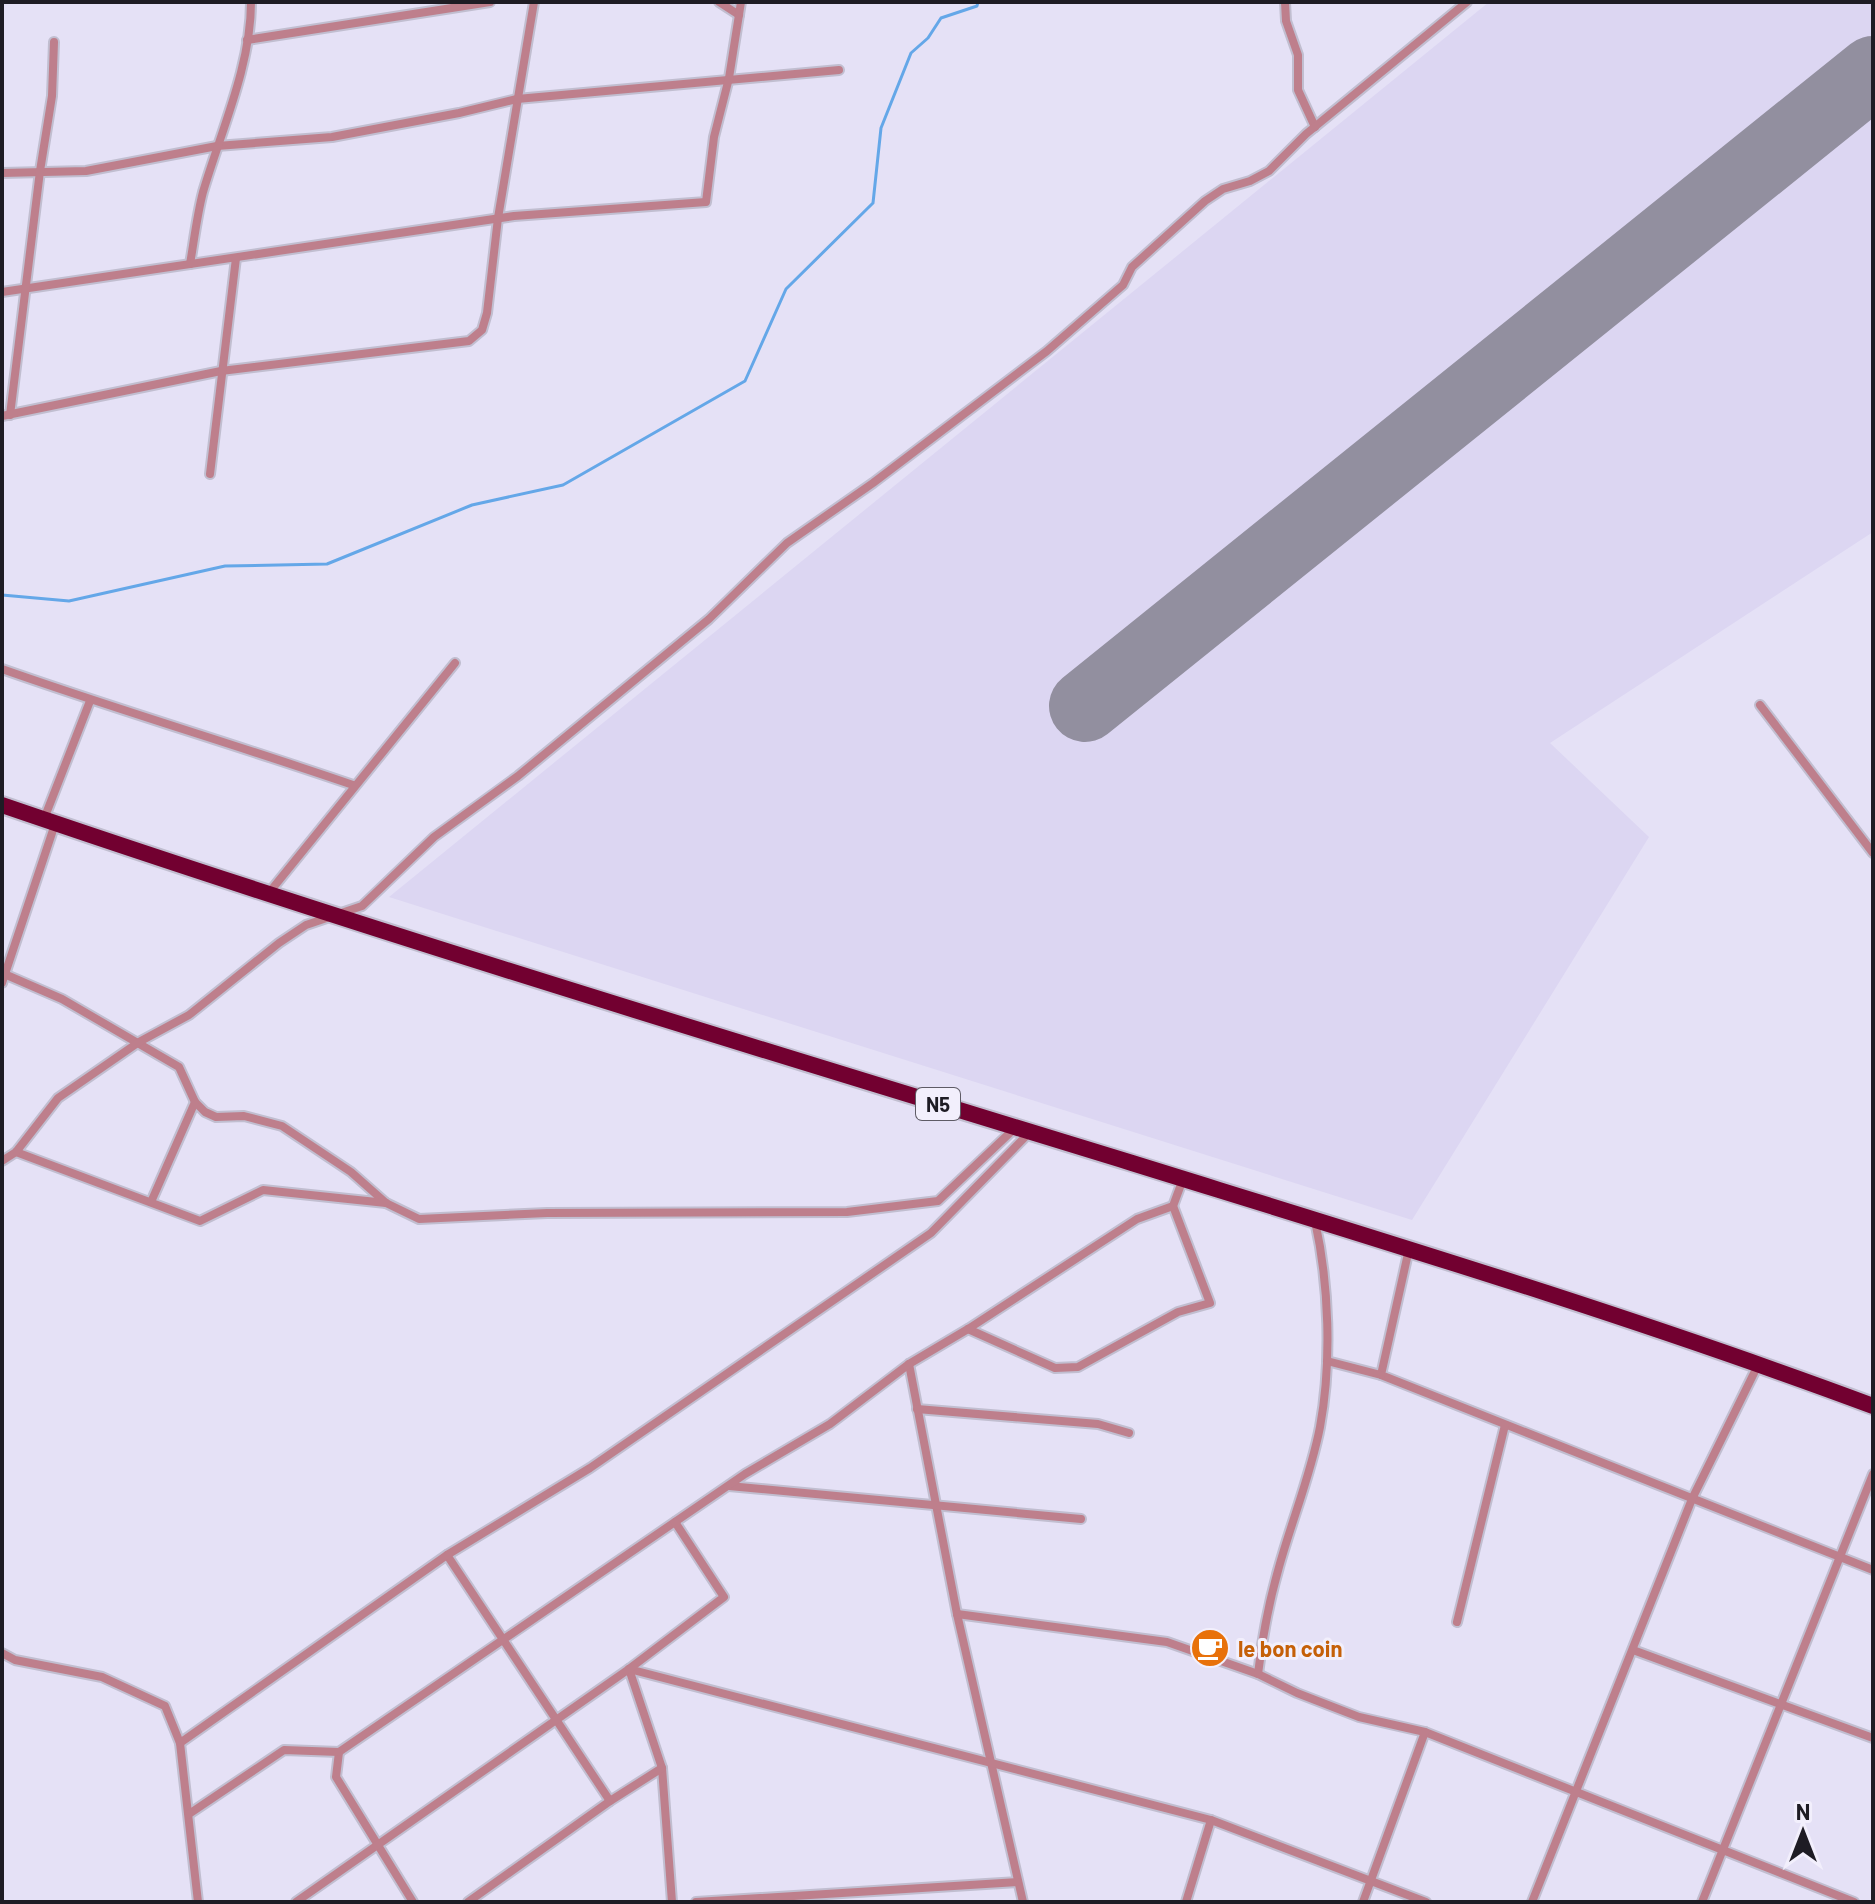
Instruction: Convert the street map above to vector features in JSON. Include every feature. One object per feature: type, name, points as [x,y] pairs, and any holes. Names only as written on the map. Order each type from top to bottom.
[{"type":"highway","name":"N5","points":[[2,805],[329,915],[1409,1249],[1758,1364],[1873,1406]]},
{"type":"street","points":[[190,264],[202,197],[242,67],[251,2]]},
{"type":"street","points":[[247,40],[490,2]]},
{"type":"street","points":[[54,42],[52,96],[27,288],[6,415],[221,371],[469,341],[482,330],[487,313],[498,218],[534,2]]},
{"type":"street","points":[[719,2],[739,15]]},
{"type":"street","points":[[2,292],[498,218],[706,202],[714,137],[729,78],[741,2]]},
{"type":"street","points":[[1285,2],[1286,21],[1298,55],[1298,90],[1315,127]]},
{"type":"street","points":[[2,1161],[16,1152],[58,1098],[139,1042],[189,1015],[306,925],[362,906],[434,837],[518,776],[709,619],[787,543],[873,483],[1047,351],[1123,285],[1132,267],[1205,201],[1223,189],[1269,171],[1315,127],[1467,2]]},
{"type":"street","points":[[2,173],[86,171],[217,146],[332,137],[517,99],[839,70]]},
{"type":"street","points":[[210,474],[236,258]]},
{"type":"street","points":[[267,894],[455,663]]},
{"type":"street","points":[[2,669],[90,701],[207,735],[353,785]]},
{"type":"street","points":[[90,701],[49,822],[3,977],[62,999],[179,1067],[195,1102],[205,1112],[216,1117],[244,1116],[282,1126],[351,1172],[386,1203],[419,1219],[547,1213],[847,1212],[938,1201],[1023,1130]]},
{"type":"street","points":[[1760,705],[1873,853]]},
{"type":"street","points":[[151,1202],[195,1102]]},
{"type":"street","points":[[180,1743],[447,1555],[590,1468],[931,1233],[1023,1130]]},
{"type":"street","points":[[16,1152],[200,1221],[263,1190],[386,1203]]},
{"type":"street","points":[[968,1329],[1055,1368],[1078,1367],[1178,1312],[1210,1303],[1173,1206],[1183,1179]]},
{"type":"street","points":[[189,1814],[284,1750],[339,1752],[728,1486],[830,1424],[909,1364],[1137,1219],[1173,1206]]},
{"type":"street","points":[[1258,1674],[1279,1567],[1319,1428],[1327,1361],[1324,1260],[1315,1220]]},
{"type":"street","points":[[1381,1375],[1409,1249]]},
{"type":"street","points":[[1327,1361],[1381,1375],[1873,1570]]},
{"type":"street","points":[[909,1364],[957,1614],[1023,1902]]},
{"type":"street","points":[[1532,1902],[1692,1499],[1758,1364]]},
{"type":"street","points":[[917,1409],[1098,1424],[1129,1433]]},
{"type":"street","points":[[1457,1622],[1505,1425]]},
{"type":"street","points":[[1702,1902],[1873,1474]]},
{"type":"street","points":[[728,1486],[1081,1519]]},
{"type":"street","points":[[296,1902],[629,1669],[724,1597],[675,1522]]},
{"type":"street","points":[[447,1555],[610,1801]]},
{"type":"street","points":[[957,1614],[1167,1642],[1258,1674],[1359,1717],[1425,1732],[1854,1902]]},
{"type":"street","points":[[1633,1650],[1873,1738]]},
{"type":"street","points":[[2,1653],[15,1660],[102,1677],[165,1706],[180,1743],[198,1902]]},
{"type":"street","points":[[629,1669],[1211,1820],[1426,1902]]},
{"type":"street","points":[[629,1669],[662,1768],[672,1902]]},
{"type":"street","points":[[1363,1902],[1425,1732]]},
{"type":"street","points":[[339,1752],[336,1777],[413,1902]]},
{"type":"street","points":[[468,1902],[610,1801],[662,1768]]},
{"type":"street","points":[[1186,1902],[1211,1820]]},
{"type":"street","points":[[696,1902],[1018,1882]]},
{"type":"shaded area","points":[[1489,2],[1873,2],[1873,532],[1550,743],[1649,837],[1412,1220],[389,897]]},
{"type":"waterway","points":[[2,595],[69,601],[225,566],[327,564],[472,505],[563,485],[745,381],[786,289],[873,203],[881,128],[911,53],[928,38],[941,18],[977,6],[978,2]]},
{"type":"runway","points":[[1085,706],[1873,72]]},
{"type":"place","name":"le bon coin","points":[[1210,1648]]}]
